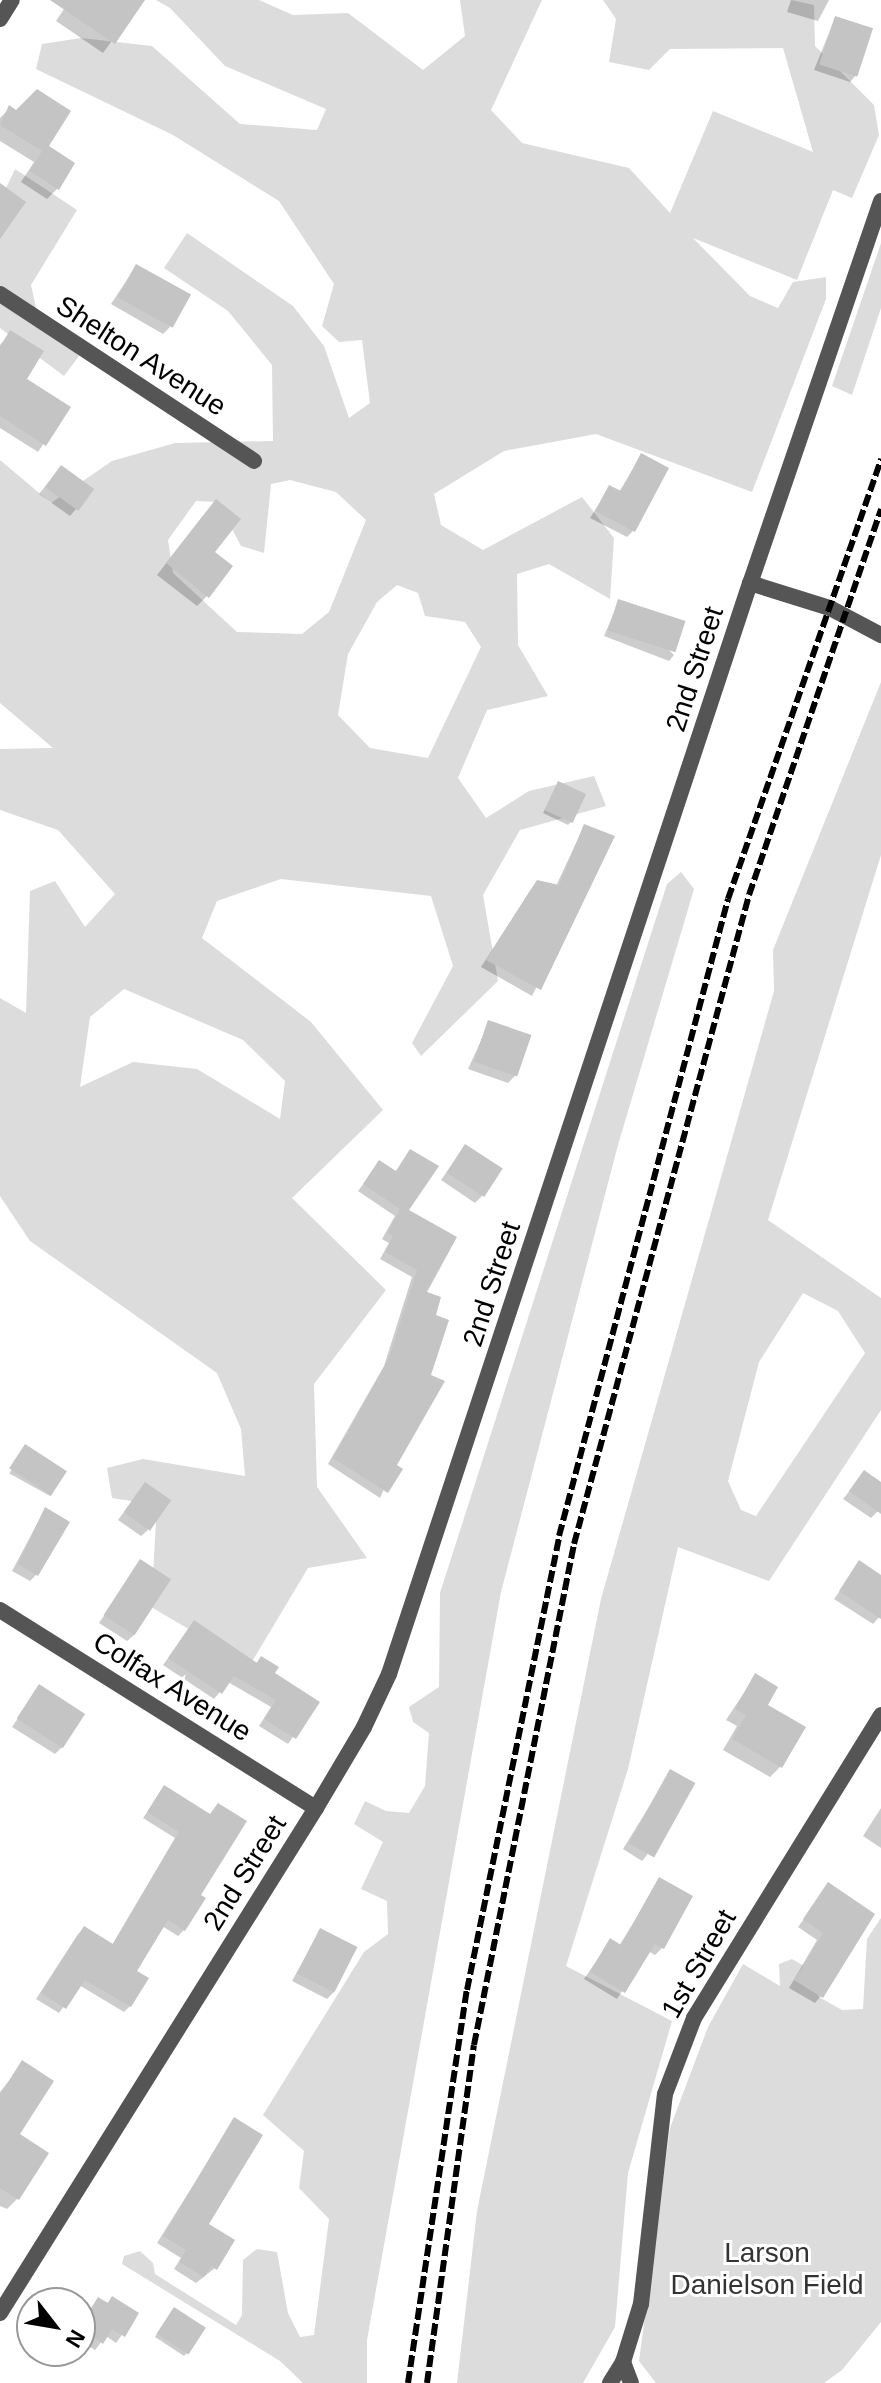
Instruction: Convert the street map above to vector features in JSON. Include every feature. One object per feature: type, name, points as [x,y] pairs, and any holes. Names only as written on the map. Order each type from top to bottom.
[{"type":"street","points":[[0,19],[12,0]]},
{"type":"street","name":"2nd Street","points":[[0,2313],[364,1727],[406,1627],[750,583],[881,201]]},
{"type":"street","name":"Shelton Avenue","points":[[0,294],[254,461]]},
{"type":"street","points":[[750,583],[830,608],[881,635]]},
{"type":"street","name":"Colfax Avenue","points":[[0,1610],[316,1808]]},
{"type":"street","name":"1st Street","points":[[610,2383],[623,2362],[641,2304],[665,2094],[694,2018],[881,1715]]},
{"type":"street","points":[[623,2362],[631,2383]]},
{"type":"green space","points":[[156,0],[259,0],[293,15],[348,13],[423,70],[465,36],[460,0],[542,0],[491,110],[522,143],[629,168],[670,213],[713,111],[813,152],[783,48],[670,49],[649,70],[609,62],[616,19],[603,0],[791,0],[814,5],[815,46],[874,105],[879,135],[852,198],[833,190],[797,280],[693,238],[750,296],[778,308],[793,282],[826,277],[826,299],[752,492],[596,434],[504,451],[434,494],[441,525],[483,550],[582,497],[614,538],[610,599],[549,564],[517,574],[518,645],[548,696],[487,710],[458,778],[486,818],[529,791],[594,776],[606,806],[520,830],[483,895],[498,981],[421,1056],[412,1043],[453,966],[431,896],[281,879],[217,901],[202,938],[311,1022],[383,1110],[292,1198],[386,1290],[314,1384],[317,1487],[367,1558],[308,1568],[250,1665],[151,1607],[157,1505],[112,1498],[107,1468],[143,1459],[245,1476],[241,1429],[217,1373],[30,1241],[0,1196],[0,998],[26,1013],[30,891],[55,881],[85,927],[115,894],[58,830],[0,810],[0,749],[53,748],[0,703],[0,460],[51,503],[112,461],[175,443],[273,441],[272,365],[228,311],[164,268],[187,233],[293,306],[324,346],[349,418],[370,403],[362,340],[339,342],[322,326],[334,284],[279,201],[173,135],[36,69],[42,44],[81,38],[152,46],[240,124],[317,130],[326,109],[225,66],[170,8]],"holes":[[[290,480],[336,492],[366,520],[329,612],[302,634],[237,632],[173,573],[168,540],[196,501],[218,502],[241,546],[264,553],[271,484]],[[397,585],[418,593],[425,616],[465,622],[481,647],[428,758],[370,748],[338,715],[348,654],[377,602]],[[124,989],[243,1040],[285,1081],[280,1119],[197,1069],[133,1062],[80,1087],[90,1017]]]},
{"type":"green space","points":[[15,169],[77,210],[31,285],[37,312],[79,356],[64,376],[0,328],[0,201]]},
{"type":"green space","points":[[881,243],[881,308],[852,395],[832,386]]},
{"type":"green space","points":[[881,682],[881,855],[768,1220],[881,1298],[881,1410],[769,1581],[678,1547],[628,1769],[566,1966],[672,2021],[628,2173],[615,2327],[583,2383],[457,2383],[477,2211],[601,1599],[774,991],[773,950]],"holes":[[[803,1293],[838,1311],[865,1353],[756,1516],[741,1510],[728,1481],[759,1362]]]},
{"type":"green space","points":[[681,872],[694,889],[618,1145],[501,1592],[367,2340],[367,2383],[303,2383],[280,2361],[122,2264],[124,2256],[140,2251],[153,2263],[155,2274],[236,2325],[242,2315],[243,2260],[257,2249],[277,2252],[288,2313],[300,2337],[314,2335],[329,2219],[299,2188],[304,2151],[263,2115],[364,1952],[388,1934],[387,1901],[361,1889],[383,1842],[354,1824],[365,1801],[386,1811],[409,1813],[425,1786],[429,1733],[413,1722],[409,1707],[439,1687],[440,1593],[667,884]]},
{"type":"green space","name":"Larson Danielson Field","points":[[881,1918],[881,2322],[842,2370],[824,2383],[656,2383],[639,2361],[670,2128],[708,2027],[743,1964],[780,1986],[779,1964],[792,1959],[806,1967],[819,1997],[842,2010],[863,2009],[867,1939]]},
{"type":"building","points":[[50,0],[145,0],[115,44]]},
{"type":"building","points":[[835,16],[873,28],[857,77],[819,65]]},
{"type":"building","points":[[37,89],[71,111],[49,146],[75,163],[59,190],[30,171],[42,151],[0,125],[9,105],[16,110]]},
{"type":"building","points":[[0,183],[26,202],[0,239]]},
{"type":"building","points":[[136,264],[191,295],[173,328],[118,297]]},
{"type":"building","points":[[10,330],[44,351],[27,379],[71,407],[46,446],[0,416],[0,347]]},
{"type":"building","points":[[641,453],[669,468],[635,532],[595,511],[609,485],[621,491]]},
{"type":"building","points":[[61,465],[94,489],[78,511],[45,487]]},
{"type":"building","points":[[216,499],[241,519],[215,552],[233,566],[209,598],[166,563]]},
{"type":"building","points":[[618,599],[686,621],[675,652],[608,630]]},
{"type":"building","points":[[558,781],[586,794],[573,823],[544,810]]},
{"type":"building","points":[[584,824],[615,836],[541,990],[486,960],[537,880],[559,885]]},
{"type":"building","points":[[488,1020],[531,1035],[517,1077],[474,1062]]},
{"type":"building","points":[[465,1144],[503,1169],[484,1197],[446,1173]]},
{"type":"building","points":[[410,1149],[439,1166],[409,1210],[457,1237],[427,1292],[441,1297],[436,1315],[449,1320],[431,1375],[445,1381],[397,1465],[403,1469],[388,1493],[333,1458],[389,1358],[417,1270],[385,1252],[393,1236],[387,1233],[400,1209],[363,1184],[379,1160],[396,1171]]},
{"type":"building","points":[[25,1444],[67,1471],[51,1496],[9,1468]]},
{"type":"building","points":[[864,1470],[881,1482],[881,1514],[849,1491]]},
{"type":"building","points":[[145,1482],[171,1500],[150,1531],[124,1512]]},
{"type":"building","points":[[45,1507],[70,1522],[38,1576],[18,1564]]},
{"type":"building","points":[[140,1559],[171,1579],[135,1635],[104,1615]]},
{"type":"building","points":[[859,1560],[881,1575],[881,1619],[839,1591]]},
{"type":"building","points":[[194,1620],[257,1663],[261,1656],[279,1667],[275,1673],[320,1702],[296,1739],[264,1719],[276,1700],[234,1676],[222,1694],[168,1658]]},
{"type":"building","points":[[755,1673],[778,1687],[768,1705],[806,1727],[782,1768],[732,1739],[746,1715],[735,1709]]},
{"type":"building","points":[[39,1684],[85,1714],[63,1748],[17,1718]]},
{"type":"building","points":[[670,1769],[695,1783],[654,1857],[629,1843]]},
{"type":"building","points":[[164,1785],[210,1814],[218,1803],[247,1821],[201,1895],[206,1898],[185,1931],[168,1920],[137,1971],[149,1978],[131,2007],[85,1980],[66,2009],[41,1993],[84,1926],[113,1944],[179,1832],[147,1812]]},
{"type":"building","points":[[659,1877],[693,1896],[664,1949],[655,1944],[625,1993],[590,1972],[610,1938],[621,1945]]},
{"type":"building","points":[[828,1882],[875,1914],[823,1998],[794,1980],[823,1933],[803,1919]]},
{"type":"building","points":[[320,1928],[357,1947],[334,1993],[297,1973]]},
{"type":"building","points":[[22,2060],[54,2081],[20,2134],[49,2153],[19,2200],[0,2188],[0,2095]]},
{"type":"building","points":[[234,2117],[263,2135],[209,2224],[235,2240],[217,2270],[211,2266],[204,2277],[179,2262],[186,2250],[163,2236]]},
{"type":"building","points":[[112,2296],[139,2313],[125,2337],[112,2329],[103,2344],[96,2339],[96,2300],[98,2297],[108,2303]]},
{"type":"building","points":[[174,2307],[206,2328],[188,2355],[157,2334]]},
{"type":"railway","points":[[408,2383],[467,1990],[559,1536],[728,899],[881,459]]},
{"type":"railway","points":[[427,2383],[474,2045],[574,1544],[749,895],[881,509]]}]
